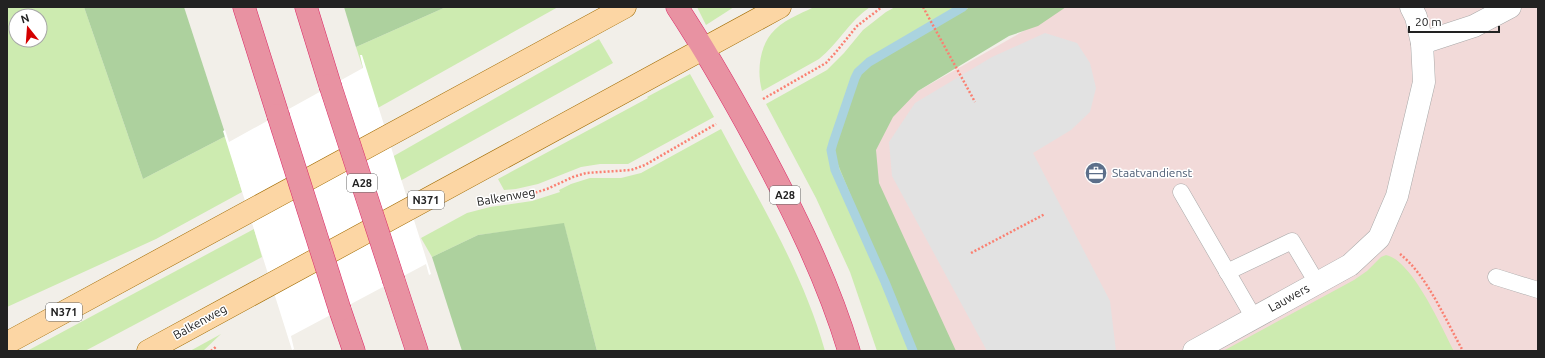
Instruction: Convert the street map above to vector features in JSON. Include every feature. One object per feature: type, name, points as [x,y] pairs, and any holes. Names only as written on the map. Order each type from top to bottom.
[{"type":"highway","points":[[244,7],[354,351]]},
{"type":"highway","name":"A28","points":[[306,7],[417,351]]},
{"type":"highway","name":"A28","points":[[677,7],[704,48],[788,201],[824,278],[850,351]]},
{"type":"main road","name":"N371","points":[[7,343],[625,7]]},
{"type":"main road","name":"Balkenweg","points":[[148,351],[780,7]]},
{"type":"street","name":"Lauwers","points":[[1194,351],[1350,265],[1379,238],[1397,196],[1424,82],[1422,43],[1416,17],[1411,7]]},
{"type":"street","points":[[1422,43],[1474,26],[1510,7]]},
{"type":"lane","points":[[1181,192],[1254,318]]},
{"type":"lane","points":[[1228,272],[1292,241],[1317,283]]},
{"type":"lane","points":[[1496,278],[1538,290]]},
{"type":"path","name":"Balkenweg","points":[[478,202],[547,190],[573,177],[586,173],[631,170],[645,165],[826,63],[857,26],[882,7]]},
{"type":"path","points":[[923,7],[975,102]]},
{"type":"path","points":[[971,254],[1045,214]]},
{"type":"path","points":[[1379,238],[1405,258],[1415,268],[1432,294],[1463,351]]},
{"type":"path","points":[[211,351],[217,346]]},
{"type":"shaded area","points":[[1066,7],[1538,7],[1538,351],[934,351],[851,129]]},
{"type":"shaded area","points":[[1045,33],[1077,43],[1090,63],[1096,88],[1090,112],[1071,130],[1033,153],[1110,301],[1116,351],[987,351],[892,176],[889,142],[915,103],[992,57]]},
{"type":"green space","points":[[7,7],[84,7],[143,179],[226,136],[242,192],[156,239],[7,307]]},
{"type":"green space","points":[[84,7],[184,7],[226,136],[143,179]]},
{"type":"green space","points":[[344,7],[446,7],[356,47]]},
{"type":"green space","points":[[446,7],[558,7],[376,109],[356,47]]},
{"type":"green space","points":[[697,7],[734,7],[706,25]]},
{"type":"green space","points":[[814,7],[870,7],[856,19],[832,47],[819,59],[762,91],[759,69],[767,40],[780,25]]},
{"type":"green space","points":[[895,7],[970,7],[858,69],[875,255],[911,351],[877,351],[850,272],[816,198],[766,104],[827,70],[844,53],[863,30]]},
{"type":"green space","points":[[970,7],[1066,7],[1038,26],[1009,36],[918,91],[893,117],[876,150],[879,183],[956,351],[911,351],[875,255],[833,152],[858,69]]},
{"type":"green space","points":[[599,39],[613,63],[400,181],[392,157]]},
{"type":"green space","points":[[690,74],[714,117],[628,164],[600,164],[581,167],[538,184],[504,190],[498,179]]},
{"type":"green space","points":[[721,129],[779,237],[805,293],[825,351],[597,351],[564,224],[478,235],[432,257],[421,238],[467,213],[490,207],[532,201],[560,192],[559,190],[571,184],[590,178],[621,178],[641,173]]},
{"type":"green space","points":[[564,223],[597,351],[462,351],[432,257],[478,235]]},
{"type":"green space","points":[[254,229],[262,257],[85,351],[27,351]]},
{"type":"green space","points":[[1386,255],[1396,260],[1406,269],[1416,282],[1434,312],[1454,351],[1223,351],[1354,280],[1367,271],[1381,257]]},
{"type":"green space","points":[[221,334],[203,351],[190,351]]},
{"type":"pier","points":[[360,55],[362,55],[431,274],[429,275],[426,264],[291,336],[294,349],[292,350],[223,131],[225,130],[229,142],[363,68]]},
{"type":"waterway","points":[[913,351],[885,282],[835,170],[831,150],[858,72],[869,62],[963,7]]},
{"type":"place","name":"Staatvandienst","points":[[1096,173]]}]
